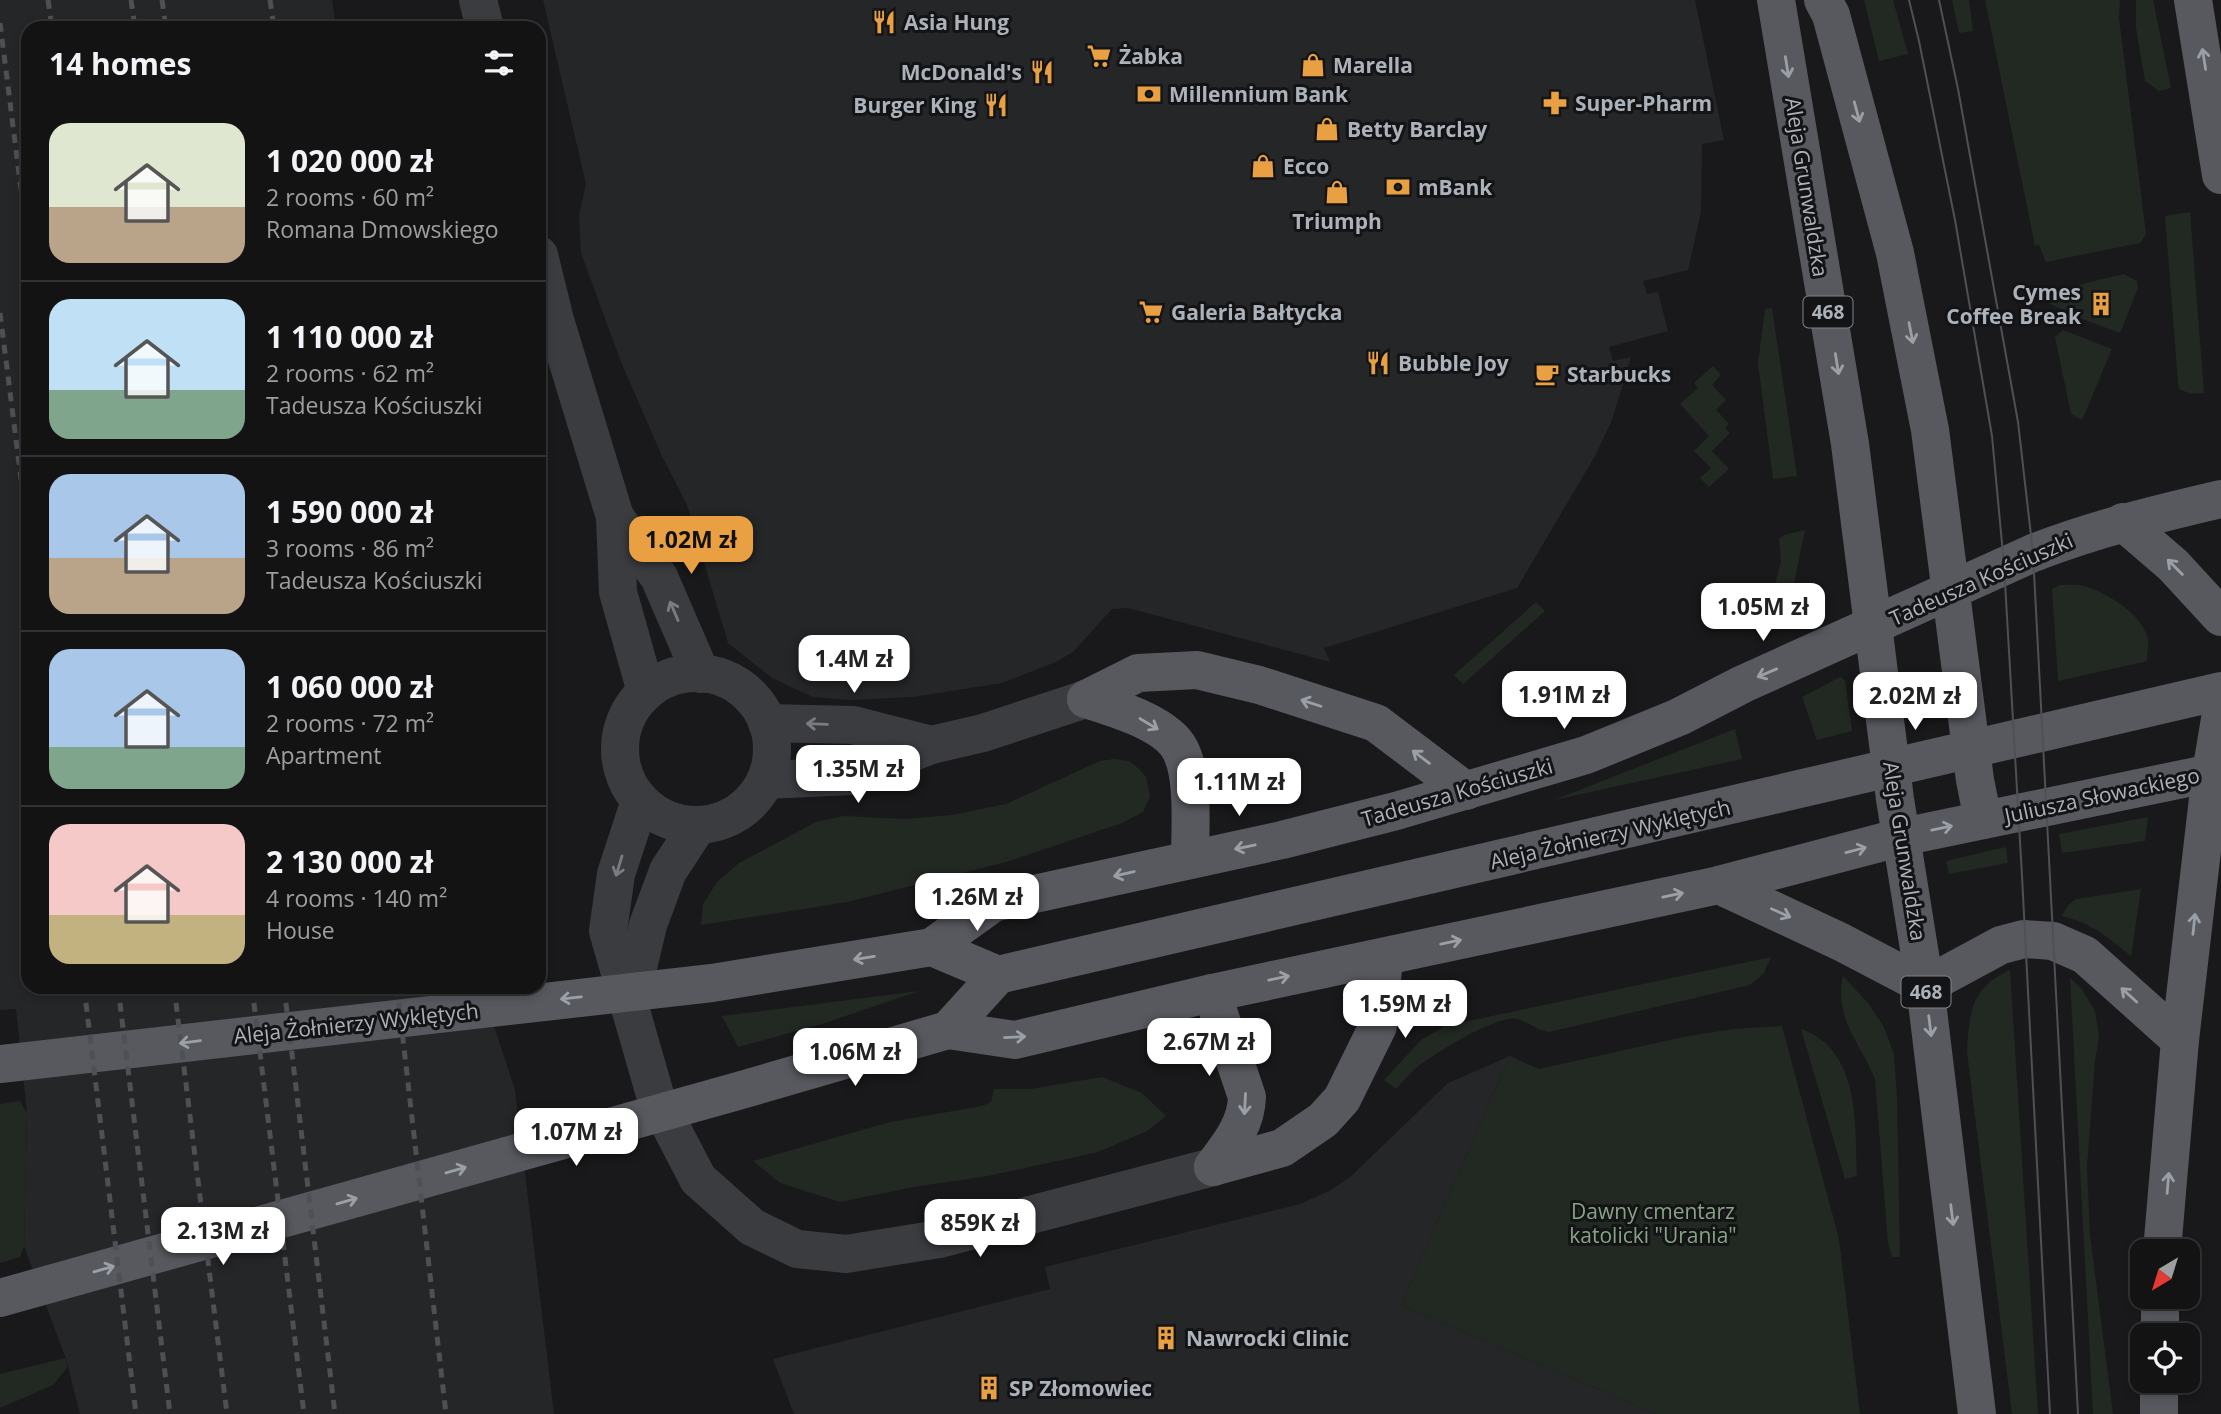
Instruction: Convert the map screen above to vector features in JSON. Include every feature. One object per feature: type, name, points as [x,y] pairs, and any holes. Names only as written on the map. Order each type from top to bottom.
[{"type":"main road","name":"Aleja Grunwaldzka","points":[[1776,0],[1848,430],[1902,837],[1925,986],[1977,1414]]},
{"type":"main road","points":[[0,1298],[948,1030],[1015,1040],[1212,993],[1719,885],[1902,837],[1983,820],[1975,779],[1930,430],[1895,253],[1831,15],[1823,0]]},
{"type":"main road","points":[[2193,0],[2202,42],[2221,175]]},
{"type":"main road","points":[[2123,522],[2221,499]]},
{"type":"main road","name":"Tadeusza Kościuszki","points":[[932,947],[993,903],[1282,840],[1466,791],[1586,755],[1679,717],[1743,684],[1952,589],[2068,539],[2123,522]]},
{"type":"main road","points":[[2123,522],[2173,565],[2221,617]]},
{"type":"main road","points":[[1086,699],[1138,673],[1197,670],[1222,676],[1259,685],[1376,723],[1466,791]]},
{"type":"main road","name":"Aleja Żołnierzy Wyklętych","points":[[998,975],[2221,691]]},
{"type":"main road","points":[[1086,699],[1155,726],[1177,745],[1189,777],[1190,859]]},
{"type":"main road","points":[[2163,1239],[2180,1040],[2216,772],[2221,713]]},
{"type":"main road","name":"Juliusza Słowackiego","points":[[1983,820],[2216,772]]},
{"type":"main road","points":[[1719,885],[1841,942],[1925,986],[2001,945],[2024,939],[2053,941],[2085,955],[2180,1040]]},
{"type":"main road","points":[[932,947],[998,975],[948,1030]]},
{"type":"main road","name":"Aleja Żołnierzy Wyklętych","points":[[11,1062],[712,983],[932,947]]},
{"type":"main road","points":[[1213,1167],[1282,1148],[1323,1120],[1342,1099],[1378,1026],[1384,957]]},
{"type":"main road","points":[[1212,993],[1247,1097],[1246,1110],[1235,1138],[1213,1167]]},
{"type":"main road","points":[[2159,1393],[2159,1414]]},
{"type":"street","points":[[478,0],[483,21]]},
{"type":"street","points":[[546,284],[615,517],[618,592],[646,692]]},
{"type":"street","points":[[615,517],[659,577],[701,674]]},
{"type":"street","points":[[701,674],[727,680],[744,690],[758,705],[767,723],[772,751],[766,780],[754,799],[739,812],[719,822],[682,824],[667,819],[640,801],[622,766],[620,746],[624,726],[633,708],[646,692],[671,678],[701,674]]},
{"type":"street","points":[[766,780],[852,776],[931,745],[983,733],[1086,699]]},
{"type":"street","points":[[767,723],[852,725],[931,745]]},
{"type":"street","points":[[640,801],[616,874],[608,931],[656,1098],[698,1179],[752,1227],[797,1249],[846,1254],[939,1239],[1213,1167]]},
{"type":"street","points":[[629,1002],[648,925],[668,871],[698,825]]},
{"type":"shaded area","points":[[0,0],[332,0],[335,21],[21,21],[21,994],[483,994],[515,1090],[554,1414],[80,1414],[66,1359],[24,1246],[27,1114],[16,1009],[0,1010]]},
{"type":"shaded area","name":"Galeria Bałtycka","points":[[543,0],[1695,0],[1724,140],[1702,144],[1701,212],[1688,270],[1643,281],[1647,294],[1658,292],[1668,331],[1609,347],[1613,361],[1631,357],[1612,420],[1595,456],[1517,588],[1324,648],[1330,662],[1128,608],[1112,609],[1073,652],[1056,662],[1002,683],[913,697],[850,700],[813,697],[772,678],[728,643],[687,505],[661,454],[621,362],[581,253],[579,215],[586,184]]},
{"type":"shaded area","points":[[1510,1056],[1401,1305],[1656,1414],[794,1414],[773,1359],[1050,1289],[1045,1267],[1300,1204],[1331,1190],[1349,1178],[1448,1083]]},
{"type":"green space","points":[[1864,0],[1893,0],[1908,54],[1879,61]]},
{"type":"green space","points":[[1952,0],[1969,0],[1973,31],[1959,33]]},
{"type":"green space","points":[[1985,0],[2120,0],[2119,18],[2146,234],[2140,243],[2046,262],[2039,245],[2035,246]]},
{"type":"green space","points":[[2136,0],[2153,0],[2171,88],[2159,91],[2145,81],[2136,28]]},
{"type":"green space","points":[[2190,212],[2204,393],[2191,394],[2179,389],[2178,383],[2165,216]]},
{"type":"green space","points":[[2124,274],[2137,281],[2138,288],[2120,333],[2072,315],[2049,303],[2048,292]]},
{"type":"green space","points":[[1772,308],[1797,476],[1773,479],[1758,363],[1765,309]]},
{"type":"green space","points":[[2063,330],[2112,349],[2083,418],[2080,419],[2071,414],[2055,337]]},
{"type":"green space","points":[[1713,366],[1721,375],[1712,385],[1726,400],[1716,410],[1729,424],[1725,428],[1730,433],[1712,451],[1729,469],[1709,487],[1700,478],[1711,468],[1694,451],[1709,436],[1680,404],[1698,388],[1694,383]]},
{"type":"green space","points":[[1805,530],[1793,588],[1775,616],[1769,607],[1781,562],[1779,539],[1784,535]]},
{"type":"green space","points":[[2060,585],[2081,585],[2124,606],[2145,630],[2148,639],[2147,661],[2058,681],[2052,589]]},
{"type":"green space","points":[[1536,602],[1545,611],[1463,684],[1454,675]]},
{"type":"green space","points":[[1840,677],[1845,680],[1852,731],[1817,740],[1802,697]]},
{"type":"green space","points":[[1735,729],[1742,759],[1554,800]]},
{"type":"green space","points":[[1100,761],[1129,761],[1138,768],[1146,777],[1150,796],[1143,812],[1122,823],[1006,862],[847,902],[701,925],[703,904],[717,882],[739,863],[816,822],[843,816],[905,819],[952,815],[1006,804]]},
{"type":"green space","points":[[2148,817],[2145,841],[2062,853],[2059,834]]},
{"type":"green space","points":[[2006,847],[2008,863],[1949,874],[1946,861]]},
{"type":"green space","points":[[2141,889],[2131,956],[2091,927],[2062,916],[2068,905],[2076,899]]},
{"type":"green space","points":[[1771,957],[1764,973],[1750,985],[1549,1032],[1518,1019],[1495,1023],[1435,1055],[1415,1069],[1396,1089],[1384,1080],[1421,1040],[1445,1026]]},
{"type":"green space","points":[[2010,970],[2038,1414],[2012,1414],[1967,1052],[1971,1013],[1980,993],[1997,977]]},
{"type":"green space","points":[[1843,976],[1868,1003],[1884,1027],[1894,1054],[1900,1257],[1892,1257],[1888,1243],[1875,1079],[1845,1018],[1841,991]]},
{"type":"green space","points":[[2070,978],[2081,988],[2095,1011],[2099,1036],[2087,1167],[2090,1235],[2113,1414],[2093,1414]]},
{"type":"green space","points":[[919,991],[822,1024],[738,1047],[722,1016]]},
{"type":"green space","name":"Dawny cmentarz katolicki \"Urania\"","points":[[1782,1026],[1839,1239],[1860,1414],[1656,1414],[1401,1305],[1510,1056],[1539,1069],[1688,1036],[1733,1029]]},
{"type":"green space","points":[[1801,1029],[1821,1039],[1835,1054],[1845,1071],[1854,1113],[1857,1176],[1845,1179]]},
{"type":"green space","points":[[1102,1077],[1142,1093],[1166,1116],[1147,1131],[1098,1152],[988,1176],[913,1187],[840,1202],[780,1183],[753,1161],[890,1122],[982,1106],[991,1102],[994,1089],[1031,1089]]},
{"type":"green space","points":[[20,1101],[27,1114],[24,1246],[20,1257],[0,1263],[0,1104]]},
{"type":"green space","points":[[66,1358],[67,1368],[53,1385],[0,1408],[0,1374]]},
{"type":"tram line","points":[[1909,0],[1955,220],[1992,436],[2004,565],[2050,1414]]},
{"type":"tram line","points":[[1939,0],[1958,89],[2018,422],[2033,553],[2078,1414]]},
{"type":"railway","points":[[48,0],[51,21]]},
{"type":"railway","points":[[131,0],[134,21]]},
{"type":"railway","points":[[162,0],[165,21]]},
{"type":"railway","points":[[270,0],[273,21]]},
{"type":"railway","points":[[0,23],[21,190]]},
{"type":"railway","points":[[0,313],[21,479]]},
{"type":"railway","points":[[85,994],[136,1414]]},
{"type":"railway","points":[[119,994],[170,1414]]},
{"type":"railway","points":[[175,994],[227,1414]]},
{"type":"railway","points":[[253,994],[304,1414]]},
{"type":"railway","points":[[285,994],[335,1414]]},
{"type":"railway","points":[[398,994],[446,1414]]},
{"type":"place","name":"Asia Hung","points":[[884,22]]},
{"type":"place","name":"Żabka","points":[[1099,56]]},
{"type":"place","name":"Marella","points":[[1313,65]]},
{"type":"place","name":"McDonald's","points":[[1042,72]]},
{"type":"place","name":"Millennium Bank","points":[[1149,94]]},
{"type":"place","name":"Super-Pharm","points":[[1555,103]]},
{"type":"place","name":"Burger King","points":[[996,105]]},
{"type":"place","name":"Betty Barclay","points":[[1327,129]]},
{"type":"place","name":"Ecco","points":[[1263,166]]},
{"type":"place","name":"mBank","points":[[1398,187]]},
{"type":"place","name":"Triumph","points":[[1337,192]]},
{"type":"place","name":"Cymes Coffee Break","points":[[2101,304]]},
{"type":"place","name":"Galeria Bałtycka","points":[[1151,312]]},
{"type":"place","name":"Bubble Joy","points":[[1378,363]]},
{"type":"place","name":"Starbucks","points":[[1547,374]]},
{"type":"place","name":"Nawrocki Clinic","points":[[1166,1338]]},
{"type":"place","name":"SP Złomowiec","points":[[989,1388]]}]
